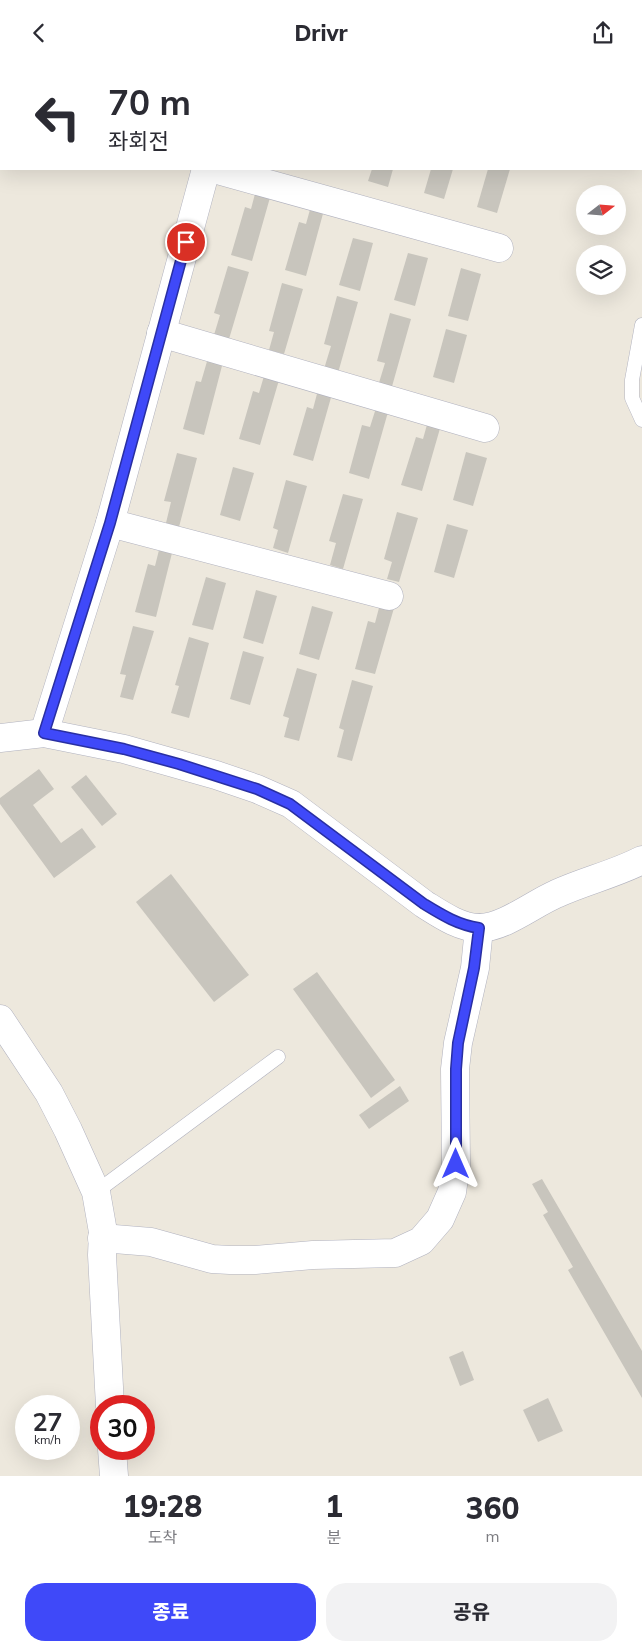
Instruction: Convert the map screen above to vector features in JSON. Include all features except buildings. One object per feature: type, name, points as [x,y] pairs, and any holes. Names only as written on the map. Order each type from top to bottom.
[{"type":"street","points":[[44,733],[110,523],[206,170]]},
{"type":"street","points":[[218,170],[499,248]]},
{"type":"street","points":[[161,333],[486,428]]},
{"type":"street","points":[[110,523],[389,596]]},
{"type":"street","points":[[0,737],[44,733],[124,749],[257,789],[290,804],[424,904],[465,926],[479,928],[496,925],[555,894],[642,860]]},
{"type":"street","points":[[102,1238],[151,1242],[212,1259],[230,1260],[394,1253],[421,1241],[440,1219],[452,1192],[456,1164],[456,1069],[458,1043],[474,968],[479,928]]},
{"type":"street","points":[[0,1019],[48,1093],[68,1130],[96,1192],[102,1238],[109,1395]]},
{"type":"street","points":[[113,1460],[114,1476]]},
{"type":"lane","points":[[642,325],[632,380],[632,398],[642,420]]},
{"type":"lane","points":[[96,1192],[278,1057]]},
{"type":"route","points":[[186,242],[110,523],[44,733],[124,749],[216,775],[257,789],[290,804],[424,904],[465,926],[479,928],[474,968],[458,1043],[456,1069],[456,1164]]}]
